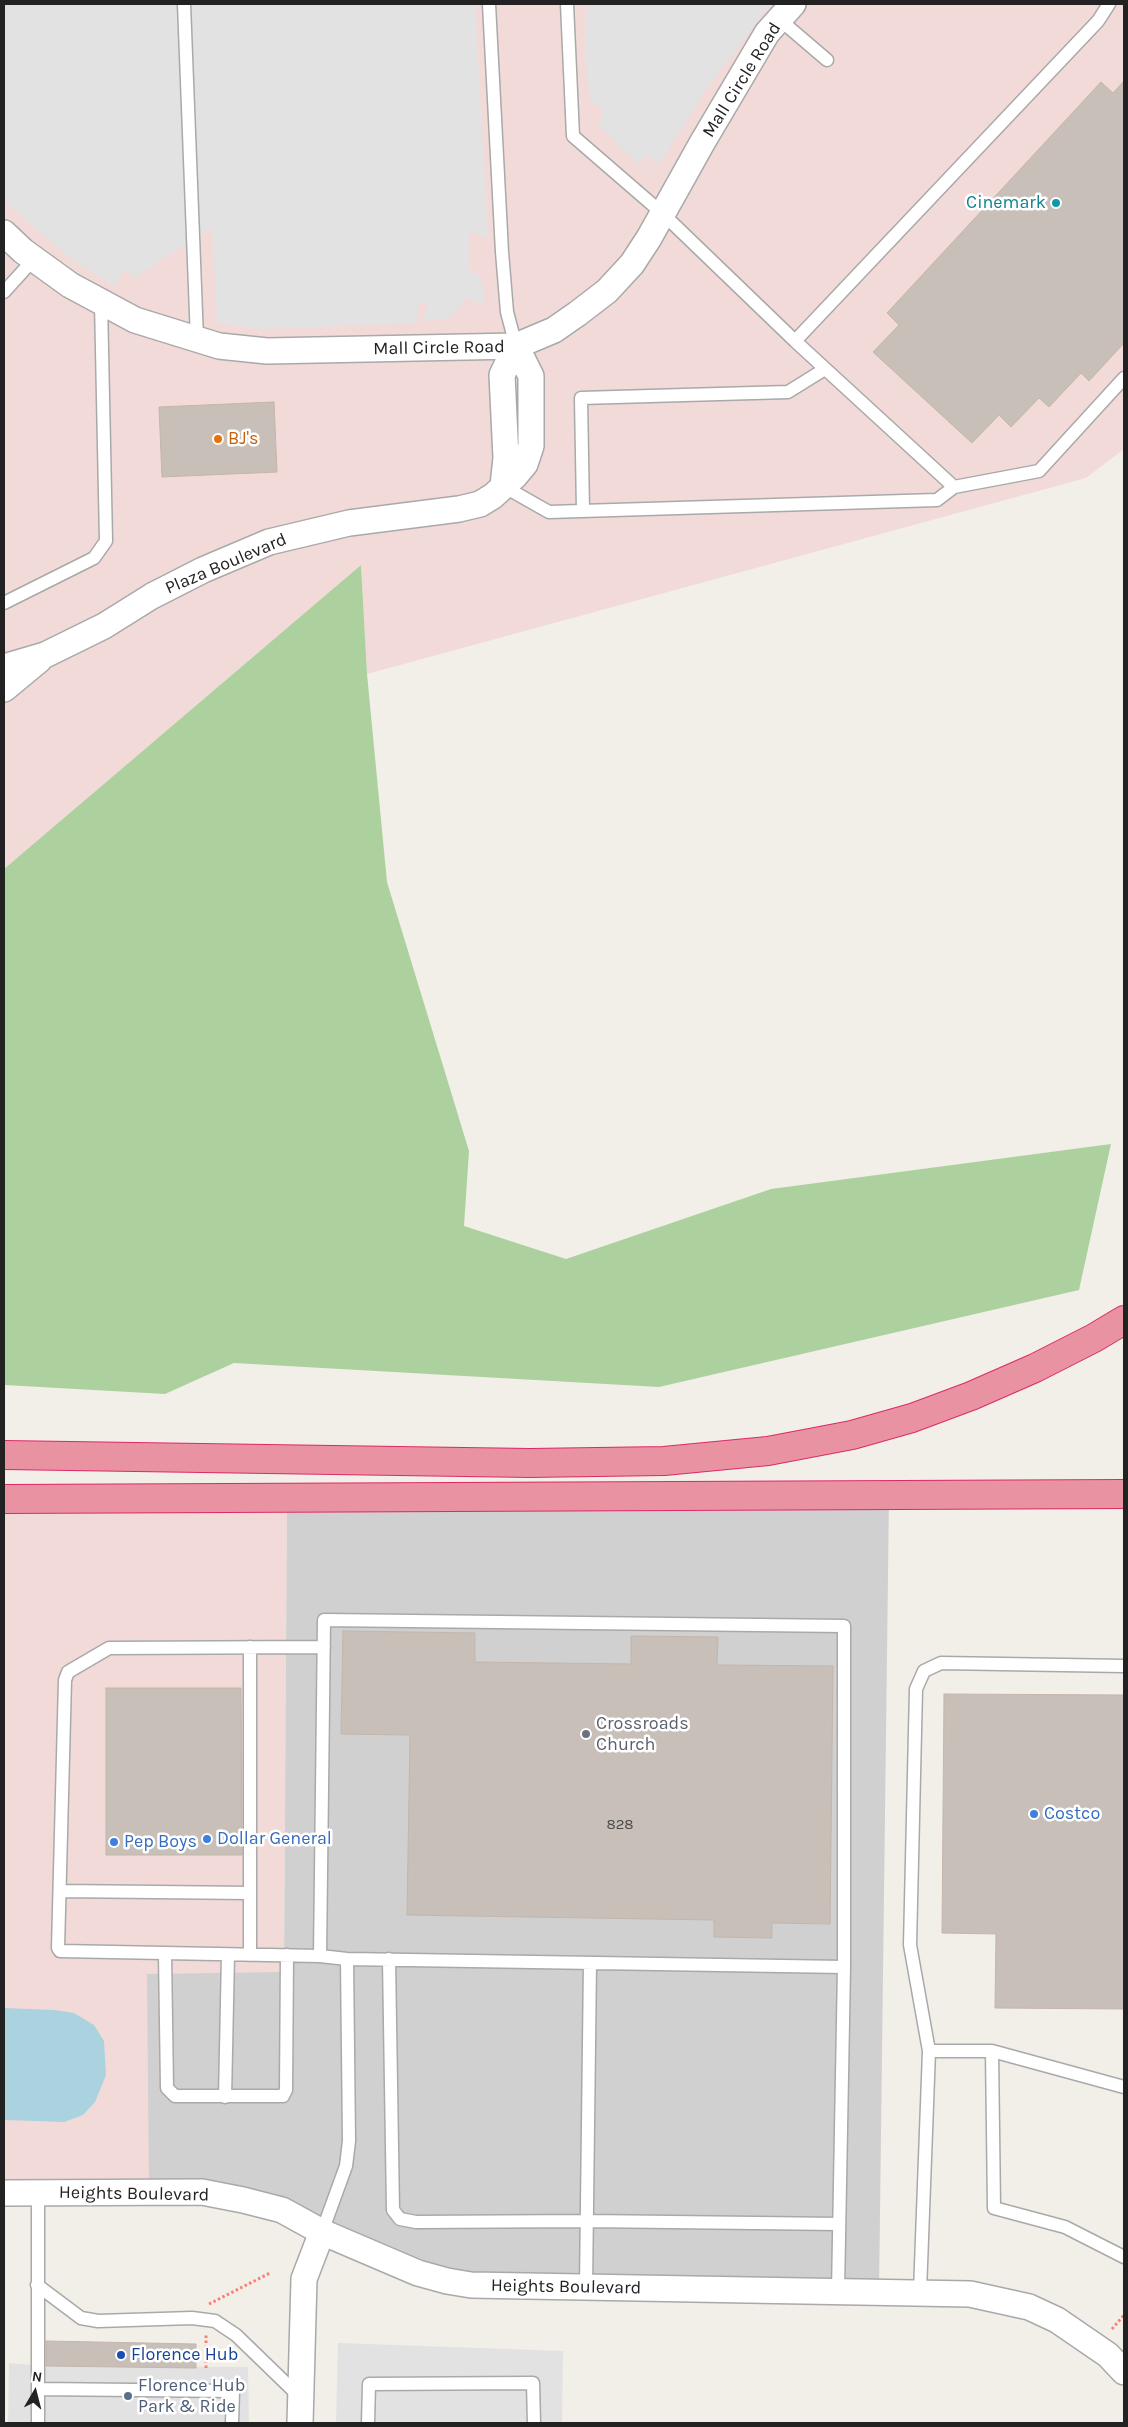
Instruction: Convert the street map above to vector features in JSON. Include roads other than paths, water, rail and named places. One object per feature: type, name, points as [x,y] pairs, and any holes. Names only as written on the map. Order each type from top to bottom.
[{"type":"highway","points":[[4,1455],[530,1463],[664,1461],[768,1451],[852,1435],[912,1418],[963,1399],[1035,1368],[1094,1338],[1124,1320]]},
{"type":"highway","points":[[4,1499],[1121,1495]]},
{"type":"street","name":"Mall Circle Road","points":[[4,232],[34,259],[70,285],[134,320],[219,346],[267,351],[516,346],[554,330],[608,291],[632,264],[649,238],[767,33],[786,12]]},
{"type":"street","points":[[504,486],[506,458],[502,375],[516,346]]},
{"type":"street","name":"Plaza Boulevard","points":[[4,667],[45,655],[104,626],[152,596],[203,570],[269,542],[349,523],[459,509],[480,504],[504,486]]},
{"type":"street","name":"Plaza Boulevard","points":[[4,689],[45,655]]},
{"type":"street","name":"Heights Boulevard","points":[[4,2193],[202,2192],[282,2210],[322,2232],[387,2260],[447,2281],[471,2285],[970,2294],[1029,2307],[1057,2320],[1108,2355],[1124,2372]]},
{"type":"street","points":[[300,2423],[304,2278],[322,2232]]},
{"type":"lane","points":[[184,4],[197,339]]},
{"type":"lane","points":[[489,4],[502,252],[507,312],[516,346]]},
{"type":"lane","points":[[567,4],[573,136],[662,214],[795,341],[954,487]]},
{"type":"lane","points":[[795,341],[1098,21],[1109,4]]},
{"type":"lane","points":[[786,12],[827,60]]},
{"type":"lane","points":[[4,292],[34,259]]},
{"type":"lane","points":[[4,603],[94,558],[106,541],[101,302]]},
{"type":"lane","points":[[583,511],[581,398],[788,392],[825,369]]},
{"type":"lane","points":[[504,486],[549,512],[937,500],[954,487],[1039,471],[1124,378]]},
{"type":"lane","points":[[320,1956],[324,1620],[844,1626],[844,1967],[838,2292]]},
{"type":"lane","points":[[250,1647],[250,1955]]},
{"type":"lane","points":[[324,1647],[110,1648],[68,1672],[65,1680],[58,1948],[60,1951],[287,1955],[347,1959],[844,1967]]},
{"type":"lane","points":[[920,2292],[929,2051],[910,1945],[916,1689],[924,1671],[941,1663],[1124,1666]]},
{"type":"lane","points":[[60,1891],[250,1893]]},
{"type":"lane","points":[[165,1954],[167,2088],[170,2093],[176,2096],[225,2097],[280,2097],[286,2090],[287,1955]]},
{"type":"lane","points":[[225,2097],[228,1954]]},
{"type":"lane","points":[[322,2232],[346,2166],[349,2141],[347,1959]]},
{"type":"lane","points":[[389,1959],[393,2210],[400,2219],[416,2222],[587,2221],[839,2224]]},
{"type":"lane","points":[[586,2287],[590,1963]]},
{"type":"lane","points":[[929,2051],[992,2051],[1124,2087]]},
{"type":"lane","points":[[992,2051],[994,2208],[1066,2227],[1124,2257]]},
{"type":"lane","points":[[38,2193],[38,2423]]},
{"type":"lane","points":[[37,2284],[81,2318],[98,2322],[192,2318],[215,2321],[236,2336],[300,2397]]},
{"type":"lane","points":[[368,2423],[369,2384],[533,2383],[534,2423]]},
{"type":"lane","points":[[38,2389],[233,2391],[232,2423]]},
{"type":"water","points":[[4,2008],[55,2010],[74,2013],[94,2025],[104,2041],[106,2075],[95,2102],[83,2115],[64,2122],[4,2120]]},
{"type":"place","name":"Cinemark","points":[[1056,203]]},
{"type":"place","name":"BJ's","points":[[218,439]]},
{"type":"place","name":"Crossroads Church","points":[[586,1734]]},
{"type":"place","name":"Costco","points":[[1034,1814]]},
{"type":"place","name":"Dollar General","points":[[207,1839]]},
{"type":"place","name":"Pep Boys","points":[[114,1842]]},
{"type":"place","name":"Florence Hub","points":[[121,2355]]},
{"type":"place","name":"Florence Hub Park & Ride","points":[[128,2396]]}]
